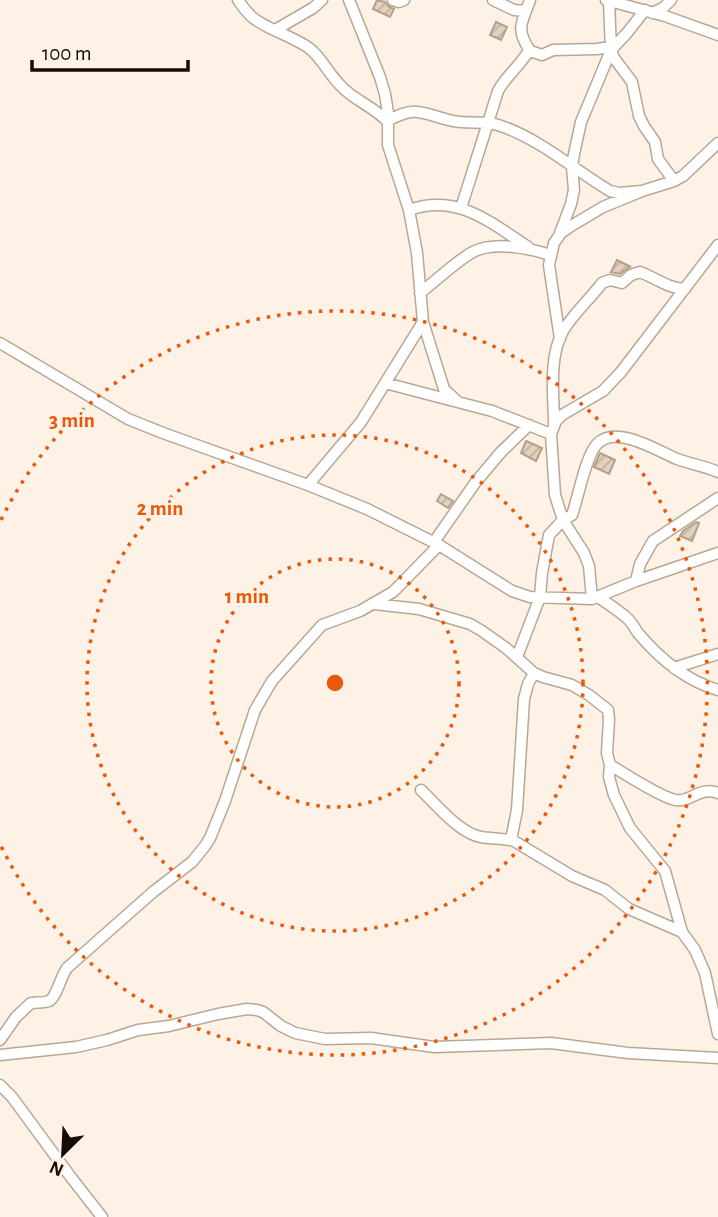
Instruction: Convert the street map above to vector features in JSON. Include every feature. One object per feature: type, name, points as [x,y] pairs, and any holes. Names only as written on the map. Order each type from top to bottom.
[{"type":"street","points":[[238,0],[252,18],[318,56],[339,85],[380,112],[387,121]]},
{"type":"street","points":[[275,30],[322,0]]},
{"type":"street","points":[[349,0],[385,94],[388,145],[409,210],[417,253],[423,322],[444,388],[458,402]]},
{"type":"street","points":[[393,0],[404,0]]},
{"type":"street","points":[[493,0],[514,10],[528,6]]},
{"type":"street","points":[[560,339],[549,275],[550,255],[575,190],[572,167],[581,122],[610,48],[649,11],[663,8],[671,0]]},
{"type":"street","points":[[674,181],[658,159],[655,142],[643,126],[632,82],[610,48],[608,1],[649,11],[718,35]]},
{"type":"street","points":[[528,6],[520,27],[529,50],[538,55],[554,50],[610,48]]},
{"type":"street","points":[[461,208],[502,83],[529,50]]},
{"type":"street","points":[[387,121],[402,113],[415,111],[451,121],[487,122],[503,126],[532,139],[613,192],[642,191]]},
{"type":"street","points":[[558,238],[592,213],[683,176],[718,143]]},
{"type":"street","points":[[409,210],[440,204],[461,208],[503,230],[530,249]]},
{"type":"street","points":[[553,430],[562,415],[603,391],[615,379],[718,245]]},
{"type":"street","points":[[420,293],[474,251],[492,247],[530,249],[550,255]]},
{"type":"street","points":[[685,289],[665,285],[640,272],[631,275],[622,283],[610,280],[604,282],[568,324],[560,339],[554,363],[555,495],[563,520],[584,553],[595,598],[631,621],[650,647],[674,668],[718,691]]},
{"type":"street","points":[[308,485],[354,432],[423,322]]},
{"type":"street","points":[[0,343],[128,419],[367,509],[436,543],[525,597],[595,598],[636,581],[718,554]]},
{"type":"street","points":[[385,383],[553,430]]},
{"type":"street","points":[[0,1040],[16,1017],[31,1003],[49,1002],[52,999],[67,968],[153,892],[192,862],[214,831],[256,710],[272,681],[322,625],[374,604],[393,592],[436,543],[475,483],[529,425]]},
{"type":"street","points":[[517,657],[540,597],[549,535],[573,513],[593,450],[600,441],[625,437],[636,439],[678,459],[718,472]]},
{"type":"street","points":[[636,581],[640,564],[653,541],[718,498]]},
{"type":"street","points":[[374,604],[419,609],[457,619],[482,631],[534,673],[572,685],[608,710],[609,777],[617,804],[638,839],[665,871],[681,932],[695,950],[705,973],[718,1034]]},
{"type":"street","points":[[674,668],[718,654]]},
{"type":"street","points":[[511,840],[517,810],[524,699],[534,673]]},
{"type":"street","points":[[610,765],[676,801],[701,792],[718,793]]},
{"type":"street","points":[[421,790],[466,831],[481,837],[511,840],[572,876],[605,890],[628,909],[681,932]]},
{"type":"street","points":[[0,1055],[76,1048],[138,1030],[247,1009],[264,1013],[295,1033],[325,1039],[371,1038],[434,1047],[551,1043],[718,1058]]},
{"type":"street","points":[[0,1084],[102,1217]]},
{"type":"building","points":[[377,0],[394,9],[390,17],[373,9]]},
{"type":"building","points":[[496,22],[507,27],[501,40],[490,35]]},
{"type":"building","points":[[617,260],[631,267],[620,274],[611,272]]},
{"type":"building","points":[[526,441],[542,448],[536,461],[521,453]]},
{"type":"building","points":[[600,453],[615,460],[609,474],[594,467]]},
{"type":"building","points":[[441,494],[453,501],[448,508],[437,501]]},
{"type":"building","points":[[696,522],[699,523],[692,541],[680,536],[683,531]]}]
